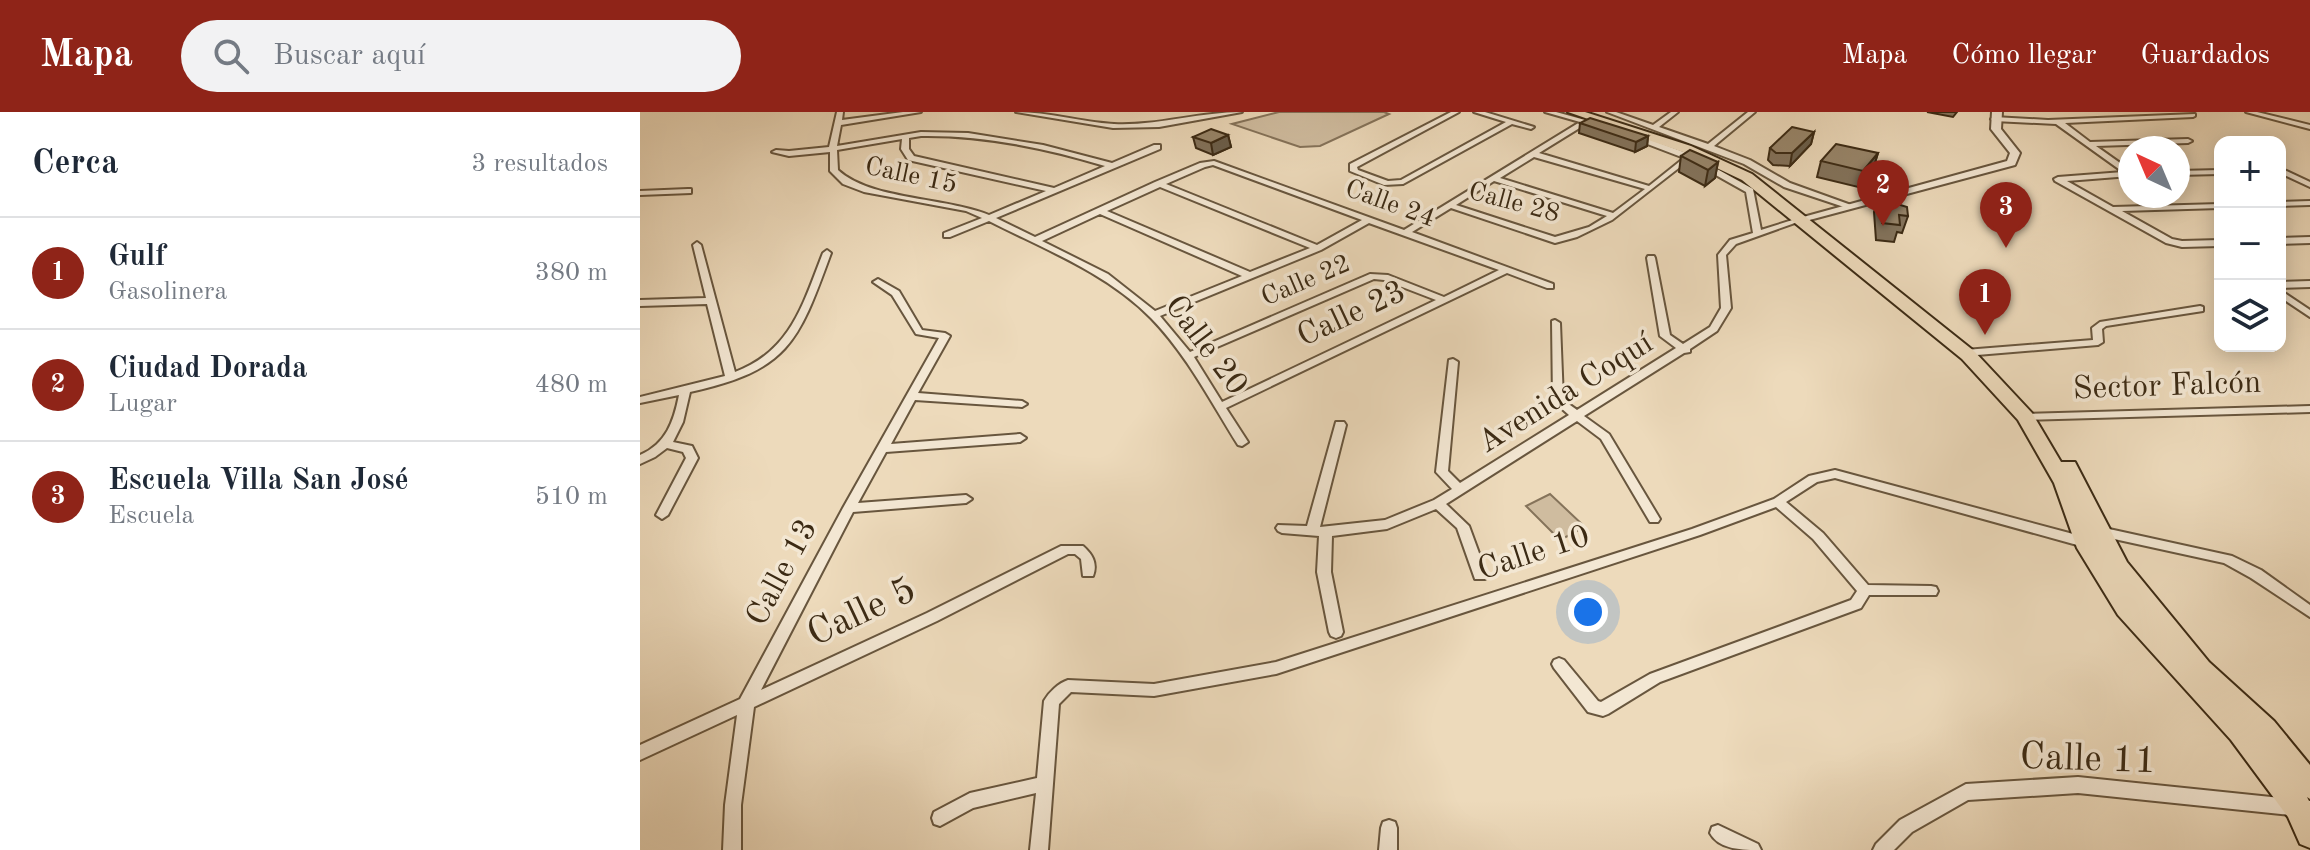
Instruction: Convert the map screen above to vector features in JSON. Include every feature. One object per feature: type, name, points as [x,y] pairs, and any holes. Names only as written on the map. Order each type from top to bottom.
[{"type":"highway","points":[[1574,112],[1699,154],[1747,177],[1807,217]]},
{"type":"highway","points":[[1588,116],[1693,145],[1744,168],[1972,352],[2031,416],[2094,538],[2126,609],[2240,732],[2304,809],[2310,834]]},
{"type":"highway","points":[[2094,538],[2190,657],[2265,729],[2310,786]]},
{"type":"street","name":"Calle 15","points":[[840,112],[833,147],[834,171],[846,182],[867,190],[968,209],[1036,240]]},
{"type":"street","points":[[838,123],[918,112]]},
{"type":"street","points":[[1019,112],[1072,116],[1113,126],[1150,125],[1239,112]]},
{"type":"street","points":[[1146,112],[1150,125]]},
{"type":"street","points":[[1456,112],[1353,166],[1354,171],[1387,183],[1403,182],[1511,122]]},
{"type":"street","points":[[1477,112],[1531,127]]},
{"type":"street","points":[[1548,112],[1588,116],[1689,157],[1750,191],[1757,233]]},
{"type":"street","points":[[1610,112],[1709,147],[1747,162],[1787,185],[1847,205]]},
{"type":"street","points":[[1655,127],[1675,112]]},
{"type":"street","points":[[1709,147],[1752,112]]},
{"type":"street","points":[[1807,217],[2011,163],[2015,153],[1996,129],[1996,116],[2057,121],[2193,115],[2188,112]]},
{"type":"street","points":[[2249,112],[2310,127]]},
{"type":"street","points":[[1405,233],[1588,116]]},
{"type":"street","points":[[2057,121],[2118,165]]},
{"type":"street","points":[[776,152],[906,136],[950,134],[1075,154],[1113,166]]},
{"type":"street","points":[[906,136],[905,149],[911,158],[1054,190]]},
{"type":"street","points":[[2088,144],[2118,144]]},
{"type":"street","points":[[947,235],[1157,147]]},
{"type":"street","points":[[1533,154],[1649,188]]},
{"type":"street","name":"Calle 28","points":[[1449,205],[1555,240],[1612,215],[1689,157]]},
{"type":"street","name":"Calle 24","points":[[1158,184],[1214,163],[1550,286]]},
{"type":"street","points":[[2190,173],[2214,172]]},
{"type":"street","points":[[2286,173],[2310,185]]},
{"type":"street","points":[[2118,175],[2058,179],[2169,241],[2214,243]]},
{"type":"street","points":[[1493,178],[1612,215]]},
{"type":"street","points":[[1036,240],[1158,184],[1318,248]]},
{"type":"street","points":[[640,193],[688,191]]},
{"type":"street","points":[[2286,204],[2310,203]]},
{"type":"street","points":[[2110,209],[2214,206]]},
{"type":"street","points":[[1100,211],[1251,276]]},
{"type":"street","name":"Avenida Coquí","points":[[1282,528],[1319,532],[1387,524],[1438,503],[1460,490],[1686,350],[1714,329],[1726,308],[1722,255],[1733,242],[1807,217]]},
{"type":"street","points":[[1154,315],[1318,248],[1369,219]]},
{"type":"street","name":"Calle 20","points":[[1036,240],[1105,276],[1154,315],[1188,356],[1242,442]]},
{"type":"street","points":[[2286,241],[2310,240]]},
{"type":"street","points":[[697,245],[731,377]]},
{"type":"street","points":[[640,400],[731,377],[768,362],[794,332],[827,253]]},
{"type":"street","points":[[1651,258],[1665,336],[1686,350]]},
{"type":"street","name":"Calle 23","points":[[1220,407],[1507,270]]},
{"type":"street","name":"Calle 22","points":[[1188,356],[1373,276],[1385,277],[1444,300]]},
{"type":"street","name":"Calle 13","points":[[732,850],[733,805],[747,701],[945,336],[919,332],[896,293],[878,282]]},
{"type":"street","points":[[2286,285],[2310,284]]},
{"type":"street","points":[[2286,297],[2310,314]]},
{"type":"street","points":[[640,303],[711,301]]},
{"type":"street","points":[[1972,352],[2098,342],[2097,328],[2103,324],[2200,309]]},
{"type":"street","points":[[1555,323],[1558,401],[1605,437],[1654,519]]},
{"type":"street","points":[[1453,362],[1442,472],[1460,490]]},
{"type":"street","points":[[640,460],[667,444],[681,417],[685,388]]},
{"type":"street","points":[[912,396],[1022,404]]},
{"type":"street","name":"Sector Falcón","points":[[2031,416],[2310,409]]},
{"type":"street","points":[[1336,632],[1319,532],[1340,425]]},
{"type":"street","points":[[883,448],[1020,438]]},
{"type":"street","points":[[662,515],[692,458],[688,449],[667,444]]},
{"type":"street","name":"Calle 10","points":[[1039,850],[1052,701],[1068,686],[1154,690],[1276,668],[1696,532],[1778,502],[1813,479],[1835,474],[2094,538],[2227,559],[2256,574],[2310,612]]},
{"type":"street","points":[[849,508],[966,499]]},
{"type":"street","points":[[1778,502],[1818,536],[1865,590],[1931,591]]},
{"type":"street","points":[[1438,503],[1463,526],[1480,575]]},
{"type":"street","name":"Calle 5","points":[[640,753],[932,617],[1066,549],[1078,549],[1087,557],[1088,572]]},
{"type":"street","points":[[1559,664],[1593,707],[1603,709],[1655,678],[1856,604],[1865,590]]},
{"type":"street","points":[[940,818],[970,801],[1043,784]]},
{"type":"street","name":"Calle 11","points":[[1882,850],[1906,826],[1966,792],[2078,785],[2304,809]]},
{"type":"street","points":[[1388,850],[1389,828]]},
{"type":"street","points":[[1718,833],[1752,850]]},
{"type":"shaded area","points":[[1279,112],[1389,114],[1320,146],[1300,147],[1232,124]]},
{"type":"shaded area","points":[[1550,494],[1585,527],[1560,540],[1526,506]]},
{"type":"building","points":[[1590,118],[1648,136],[1636,142],[1580,123]]},
{"type":"building","points":[[1792,127],[1814,132],[1792,153],[1776,153],[1770,148]]},
{"type":"building","points":[[1211,129],[1228,135],[1211,143],[1193,137]]},
{"type":"building","points":[[1836,144],[1878,153],[1863,171],[1821,161]]},
{"type":"building","points":[[1690,150],[1718,162],[1708,170],[1681,156]]},
{"type":"building","points":[[1880,196],[1897,198],[1897,204],[1907,207],[1908,216],[1899,215],[1900,225],[1882,223]]},
{"type":"place","name":"Ciudad Dorada","points":[[1883,226]]},
{"type":"place","name":"Escuela Villa San José","points":[[2006,248]]},
{"type":"place","name":"Gulf","points":[[1985,335]]}]
